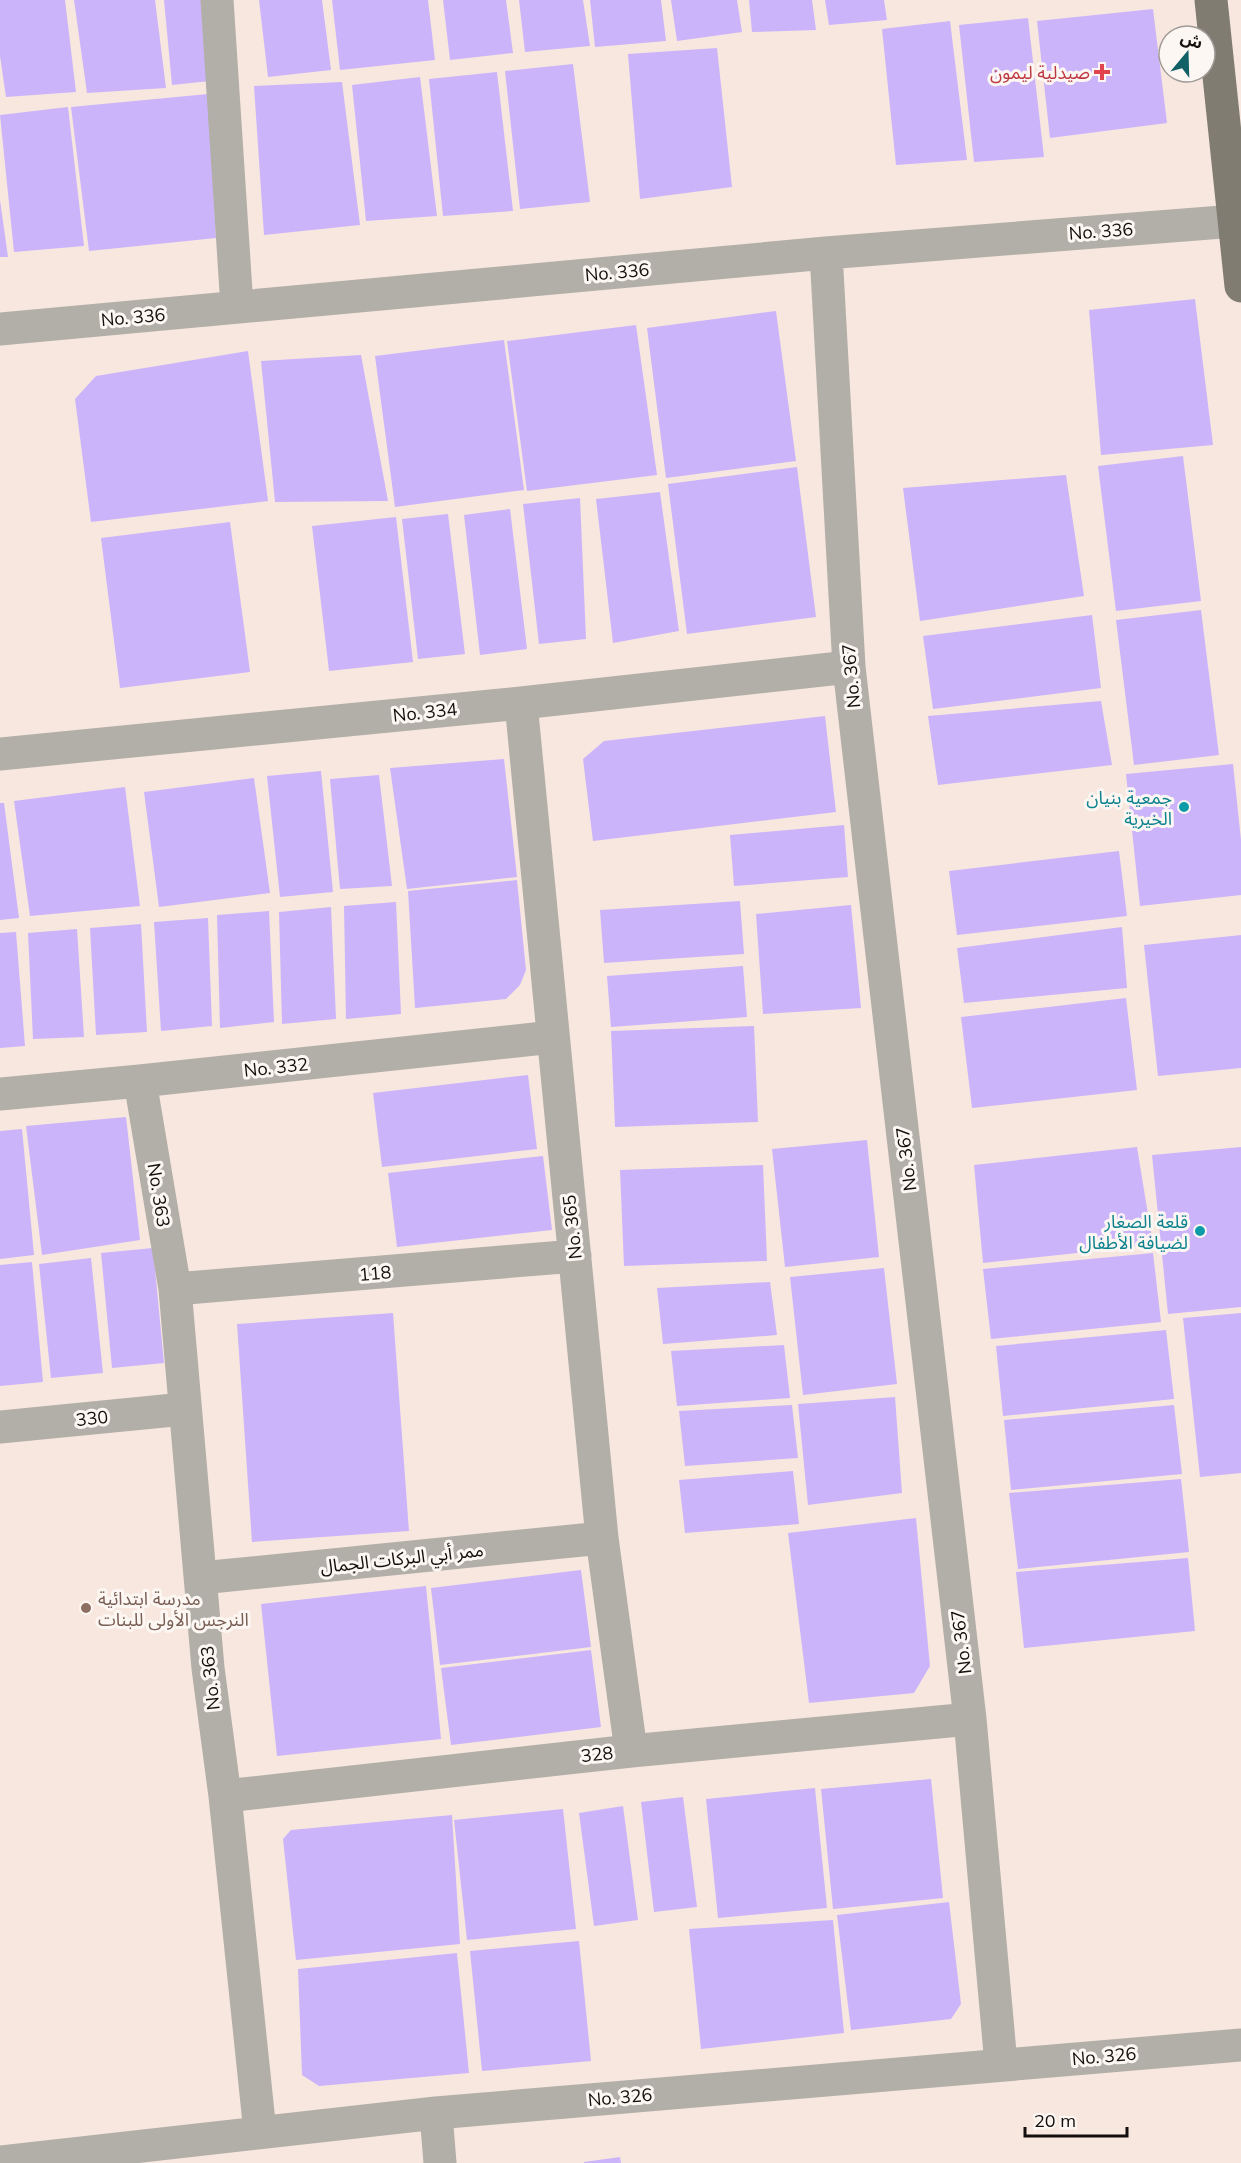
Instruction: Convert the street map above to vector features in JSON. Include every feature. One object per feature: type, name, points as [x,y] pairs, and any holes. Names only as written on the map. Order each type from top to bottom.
[{"type":"main road","points":[[1211,0],[1241,286]]},
{"type":"main road","points":[[1235,221],[1241,254]]},
{"type":"street","points":[[217,0],[237,307]]},
{"type":"street","name":"No. 336","points":[[0,330],[826,253],[1235,221]]},
{"type":"street","name":"No. 367","points":[[826,253],[849,667],[970,1719],[1001,2064]]},
{"type":"street","name":"No. 334","points":[[0,754],[521,703],[849,667]]},
{"type":"street","name":"No. 365","points":[[521,703],[602,1539],[631,1751]]},
{"type":"street","name":"No. 332","points":[[0,1094],[553,1037]]},
{"type":"street","name":"No. 363","points":[[140,1081],[175,1289],[208,1668],[225,1796],[260,2132]]},
{"type":"street","name":"118","points":[[175,1289],[575,1256]]},
{"type":"street","name":"330","points":[[0,1427],[184,1409]]},
{"type":"street","name":"ممر أبي البركات الجمال","points":[[201,1578],[602,1539]]},
{"type":"street","name":"328","points":[[225,1796],[631,1751],[970,1719]]},
{"type":"street","name":"No. 326","points":[[0,2162],[436,2113],[1241,2045]]},
{"type":"street","points":[[436,2113],[440,2163]]},
{"type":"building","points":[[0,0],[65,0],[76,92],[6,97],[0,56]]},
{"type":"building","points":[[74,0],[155,0],[166,88],[87,93]]},
{"type":"building","points":[[164,0],[202,0],[210,81],[172,85]]},
{"type":"building","points":[[259,0],[322,0],[331,70],[268,77]]},
{"type":"building","points":[[332,0],[428,0],[435,60],[340,70]]},
{"type":"building","points":[[443,0],[506,0],[513,53],[450,60]]},
{"type":"building","points":[[519,0],[583,0],[590,46],[525,52]]},
{"type":"building","points":[[590,0],[661,0],[666,41],[595,47]]},
{"type":"building","points":[[671,0],[737,0],[742,32],[677,41]]},
{"type":"building","points":[[749,0],[812,0],[816,30],[752,32]]},
{"type":"building","points":[[825,0],[884,0],[887,20],[829,25]]},
{"type":"building","name":"صيدلية ليمون","points":[[1153,9],[1157,42],[1157,84],[1162,84],[1167,123],[1050,138],[1037,21]]},
{"type":"building","points":[[1028,18],[1044,157],[974,162],[959,25]]},
{"type":"building","points":[[950,21],[967,160],[896,165],[882,29]]},
{"type":"building","points":[[717,48],[732,187],[640,199],[628,54]]},
{"type":"building","points":[[573,64],[590,202],[520,209],[505,71]]},
{"type":"building","points":[[497,72],[513,211],[443,216],[429,79]]},
{"type":"building","points":[[420,77],[437,216],[366,221],[352,85]]},
{"type":"building","points":[[342,82],[360,225],[264,235],[254,86]]},
{"type":"building","points":[[208,94],[216,238],[89,251],[71,107]]},
{"type":"building","points":[[68,107],[84,246],[14,252],[0,115]]},
{"type":"building","points":[[0,200],[8,257],[0,257]]},
{"type":"building","points":[[1195,299],[1213,445],[1101,455],[1089,310]]},
{"type":"building","points":[[776,311],[796,461],[666,478],[647,328]]},
{"type":"building","points":[[636,325],[657,475],[527,491],[507,341]]},
{"type":"building","points":[[504,340],[524,490],[395,507],[375,356]]},
{"type":"building","points":[[248,351],[268,501],[91,522],[75,399],[96,376]]},
{"type":"building","points":[[361,355],[388,501],[275,502],[261,361]]},
{"type":"building","points":[[1183,456],[1201,601],[1116,611],[1098,466]]},
{"type":"building","points":[[797,467],[816,617],[687,634],[668,484]]},
{"type":"building","points":[[1066,475],[1084,596],[920,621],[903,488]]},
{"type":"building","points":[[660,492],[679,631],[613,643],[596,499]]},
{"type":"building","points":[[580,498],[586,639],[539,644],[523,504]]},
{"type":"building","points":[[510,509],[527,649],[480,655],[464,515]]},
{"type":"building","points":[[448,514],[465,654],[418,659],[402,519]]},
{"type":"building","points":[[396,517],[413,662],[329,671],[312,526]]},
{"type":"building","points":[[230,522],[250,672],[120,688],[101,538]]},
{"type":"building","points":[[1201,610],[1219,755],[1134,765],[1116,620]]},
{"type":"building","points":[[1092,615],[1101,688],[933,709],[923,636]]},
{"type":"building","points":[[1101,701],[1112,765],[938,785],[928,716]]},
{"type":"building","points":[[825,716],[836,812],[593,841],[583,759],[604,741]]},
{"type":"building","points":[[504,759],[517,877],[407,889],[390,768]]},
{"type":"building","name":"جمعية بنيان الخيرية","points":[[1233,764],[1241,840],[1241,895],[1140,906],[1126,774]]},
{"type":"building","points":[[321,771],[333,892],[280,897],[267,776]]},
{"type":"building","points":[[379,775],[392,886],[340,889],[330,779]]},
{"type":"building","points":[[254,778],[270,893],[159,907],[144,792]]},
{"type":"building","points":[[125,787],[140,906],[30,916],[14,801]]},
{"type":"building","points":[[0,803],[4,803],[19,918],[0,920]]},
{"type":"building","points":[[844,825],[848,877],[734,886],[730,835]]},
{"type":"building","points":[[1119,851],[1127,916],[957,935],[949,871]]},
{"type":"building","points":[[517,880],[526,970],[520,985],[506,999],[415,1008],[408,891]]},
{"type":"building","points":[[740,901],[744,954],[604,963],[600,910]]},
{"type":"building","points":[[396,902],[401,1014],[346,1019],[344,906]]},
{"type":"building","points":[[851,905],[861,1008],[763,1014],[756,914]]},
{"type":"building","points":[[331,907],[336,1019],[282,1024],[279,912]]},
{"type":"building","points":[[269,911],[274,1022],[220,1028],[217,915]]},
{"type":"building","points":[[208,918],[212,1026],[161,1031],[154,922]]},
{"type":"building","points":[[141,924],[147,1032],[96,1035],[90,928]]},
{"type":"building","points":[[1122,927],[1127,988],[964,1003],[957,948]]},
{"type":"building","points":[[77,929],[84,1037],[33,1039],[28,933]]},
{"type":"building","points":[[16,932],[25,1046],[0,1048],[0,933]]},
{"type":"building","points":[[1241,935],[1241,1068],[1158,1076],[1144,945]]},
{"type":"building","points":[[743,966],[747,1017],[611,1027],[607,976]]},
{"type":"building","points":[[1126,998],[1137,1090],[972,1108],[961,1017]]},
{"type":"building","points":[[754,1026],[758,1122],[615,1127],[611,1031]]},
{"type":"building","points":[[528,1075],[537,1149],[382,1167],[373,1093]]},
{"type":"building","points":[[126,1117],[140,1240],[42,1255],[26,1126]]},
{"type":"building","points":[[22,1129],[34,1255],[0,1259],[0,1131]]},
{"type":"building","points":[[867,1140],[879,1257],[785,1267],[772,1149]]},
{"type":"building","points":[[1137,1147],[1153,1245],[983,1263],[974,1165]]},
{"type":"building","name":"قلعة الصغار لضيافة الأطفال","points":[[1241,1147],[1241,1307],[1168,1314],[1152,1155]]},
{"type":"building","points":[[543,1156],[552,1230],[397,1247],[388,1173]]},
{"type":"building","points":[[763,1165],[767,1261],[624,1266],[620,1170]]},
{"type":"building","points":[[153,1248],[164,1363],[112,1368],[101,1253]]},
{"type":"building","points":[[1153,1253],[1161,1322],[991,1339],[983,1269]]},
{"type":"building","points":[[91,1258],[103,1373],[51,1378],[39,1264]]},
{"type":"building","points":[[32,1262],[43,1382],[0,1386],[0,1265]]},
{"type":"building","points":[[884,1268],[897,1384],[803,1395],[790,1277]]},
{"type":"building","points":[[770,1282],[777,1335],[663,1344],[657,1288]]},
{"type":"building","points":[[393,1313],[409,1531],[252,1542],[237,1324]]},
{"type":"building","points":[[1241,1313],[1241,1473],[1200,1477],[1183,1318]]},
{"type":"building","points":[[1166,1330],[1174,1399],[1003,1416],[996,1346]]},
{"type":"building","points":[[784,1345],[790,1398],[677,1406],[671,1351]]},
{"type":"building","points":[[895,1397],[902,1493],[808,1505],[798,1404]]},
{"type":"building","points":[[792,1405],[798,1458],[685,1466],[679,1411]]},
{"type":"building","points":[[1174,1405],[1182,1474],[1011,1490],[1004,1420]]},
{"type":"building","points":[[793,1471],[799,1524],[685,1533],[679,1480]]},
{"type":"building","points":[[1181,1479],[1189,1552],[1018,1569],[1009,1493]]},
{"type":"building","points":[[916,1518],[930,1666],[914,1693],[809,1703],[788,1533]]},
{"type":"building","points":[[1188,1558],[1195,1631],[1024,1648],[1016,1572]]},
{"type":"building","points":[[581,1570],[591,1647],[440,1665],[431,1588]]},
{"type":"building","points":[[426,1586],[441,1739],[277,1756],[261,1604]]},
{"type":"building","points":[[591,1650],[601,1727],[451,1745],[441,1668]]},
{"type":"building","points":[[931,1779],[943,1898],[833,1909],[821,1789]]},
{"type":"building","points":[[815,1788],[827,1908],[718,1918],[706,1799]]},
{"type":"building","points":[[683,1797],[697,1907],[654,1912],[641,1802]]},
{"type":"building","points":[[623,1806],[638,1920],[594,1926],[579,1813]]},
{"type":"building","points":[[563,1809],[576,1929],[467,1940],[454,1820]]},
{"type":"building","points":[[452,1815],[460,1944],[296,1960],[283,1839],[291,1830]]},
{"type":"building","points":[[949,1902],[961,2004],[951,2019],[851,2030],[837,1915]]},
{"type":"building","points":[[833,1920],[844,2033],[701,2049],[689,1929]]},
{"type":"building","points":[[579,1941],[591,2061],[482,2071],[470,1951]]},
{"type":"building","points":[[457,1953],[469,2073],[319,2086],[302,2075],[298,1969]]},
{"type":"building","points":[[620,2157],[621,2163],[584,2163],[584,2162]]},
{"type":"place","name":"صيدلية ليمون","points":[[1102,72]]},
{"type":"place","name":"جمعية بنيان الخيرية","points":[[1184,807]]},
{"type":"place","name":"قلعة الصغار لضيافة الأطفال","points":[[1200,1231]]},
{"type":"place","name":"مدرسة ابتدائية النرجس الأولى للبنات","points":[[86,1608]]}]
